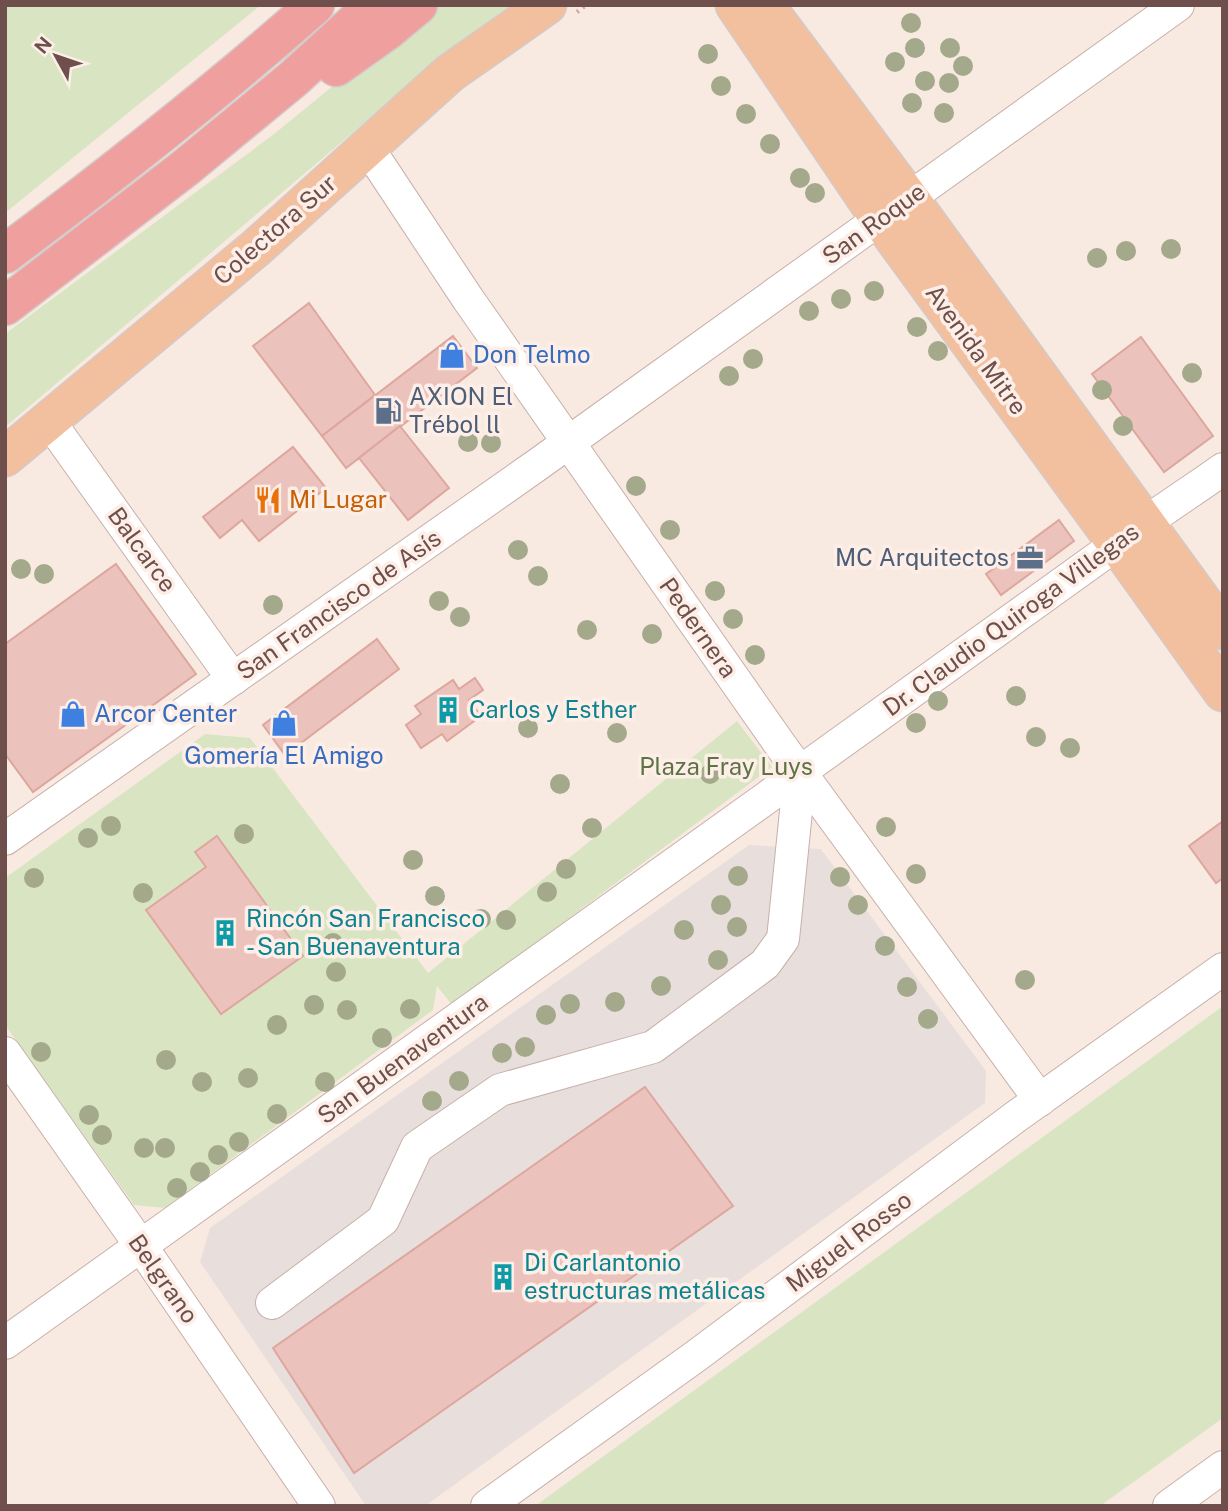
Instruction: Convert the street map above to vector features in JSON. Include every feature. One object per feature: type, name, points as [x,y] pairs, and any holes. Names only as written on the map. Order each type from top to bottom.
[{"type":"highway","points":[[5,254],[110,176],[314,5]]},
{"type":"highway","points":[[20,296],[185,168],[293,79],[374,5]]},
{"type":"highway","points":[[20,296],[388,30],[418,5]]},
{"type":"main road","name":"Colectora Sur","points":[[5,457],[256,248],[450,73],[547,5]]},
{"type":"main road","name":"Avenida Mitre","points":[[735,5],[895,209],[1131,533],[1223,691]]},
{"type":"main road","name":"Avenida Mitre","points":[[766,5],[895,209]]},
{"type":"main road","name":"Avenida Mitre","points":[[1131,533],[1223,630]]},
{"type":"street","name":"San Roque","points":[[569,442],[1178,5]]},
{"type":"street","name":"Pedernera","points":[[368,148],[468,299],[800,772],[1040,1100]]},
{"type":"street","name":"Balcarce","points":[[49,421],[233,679]]},
{"type":"street","name":"San Francisco de Asís","points":[[5,839],[569,442]]},
{"type":"street","name":"Dr. Claudio Quiroga Villegas","points":[[800,772],[1223,469]]},
{"type":"street","name":"San Buenaventura","points":[[5,1343],[800,772]]},
{"type":"street","points":[[272,1303],[383,1220],[416,1147],[500,1090],[653,1047],[765,964],[783,939],[800,772]]},
{"type":"street","name":"Miguel Rosso","points":[[487,1506],[1223,969]]},
{"type":"street","name":"Belgrano","points":[[5,1053],[319,1506]]},
{"type":"street","points":[[1169,1506],[1223,1467]]},
{"type":"shaded area","points":[[749,845],[821,849],[986,1071],[985,1103],[425,1506],[366,1506],[200,1262],[210,1228]]},
{"type":"green space","points":[[5,5],[261,5],[5,213]]},
{"type":"green space","points":[[432,5],[516,5],[464,42],[362,125],[5,427],[5,334],[274,134]]},
{"type":"green space","name":"Rincón San Francisco - San Buenaventura","points":[[737,721],[772,767],[452,1005],[437,986],[433,1010],[165,1208],[134,1205],[5,1025],[5,878],[205,734],[250,738],[428,973]]},
{"type":"green space","points":[[1223,1006],[1223,1418],[1100,1506],[535,1506]]},
{"type":"building","points":[[309,303],[375,395],[322,436],[253,346]]},
{"type":"building","name":"AXION El Trébol ll","points":[[453,336],[477,368],[346,468],[322,436]]},
{"type":"building","points":[[1141,337],[1213,436],[1164,472],[1092,374]]},
{"type":"building","points":[[400,426],[449,488],[408,520],[359,458]]},
{"type":"building","name":"Mi Lugar","points":[[293,447],[326,488],[259,541],[242,520],[220,538],[203,517]]},
{"type":"building","name":"MC Arquitectos","points":[[1059,520],[1074,541],[1001,595],[986,574]]},
{"type":"building","name":"Arcor Center","points":[[116,564],[196,674],[33,792],[5,754],[5,644]]},
{"type":"building","points":[[377,639],[399,669],[285,755],[263,725]]},
{"type":"building","name":"Carlos y Esther","points":[[475,678],[483,690],[469,700],[481,716],[447,741],[442,734],[421,748],[406,725],[421,714],[415,706],[453,680],[459,689]]},
{"type":"building","points":[[1223,821],[1223,878],[1216,883],[1189,846]]},
{"type":"building","name":"Rincón San Francisco - San Buenaventura","points":[[217,836],[303,956],[221,1014],[146,910],[206,867],[195,852]]},
{"type":"building","name":"Di Carlantonio estructuras metálicas","points":[[645,1087],[733,1206],[354,1473],[273,1348]]},
{"type":"place","name":"Don Telmo","points":[[452,355]]},
{"type":"place","name":"AXION El Trébol ll","points":[[388,411]]},
{"type":"place","name":"Mi Lugar","points":[[268,500]]},
{"type":"place","name":"MC Arquitectos","points":[[1030,558]]},
{"type":"place","name":"Carlos y Esther","points":[[448,710]]},
{"type":"place","name":"Arcor Center","points":[[73,714]]},
{"type":"place","name":"Gomería El Amigo","points":[[284,723]]},
{"type":"place","name":"Rincón San Francisco - San Buenaventura","points":[[225,933]]},
{"type":"place","name":"Di Carlantonio estructuras metálicas","points":[[503,1277]]},
{"type":"park label","name":"Plaza Fray Luys","points":[[726,767]]}]
